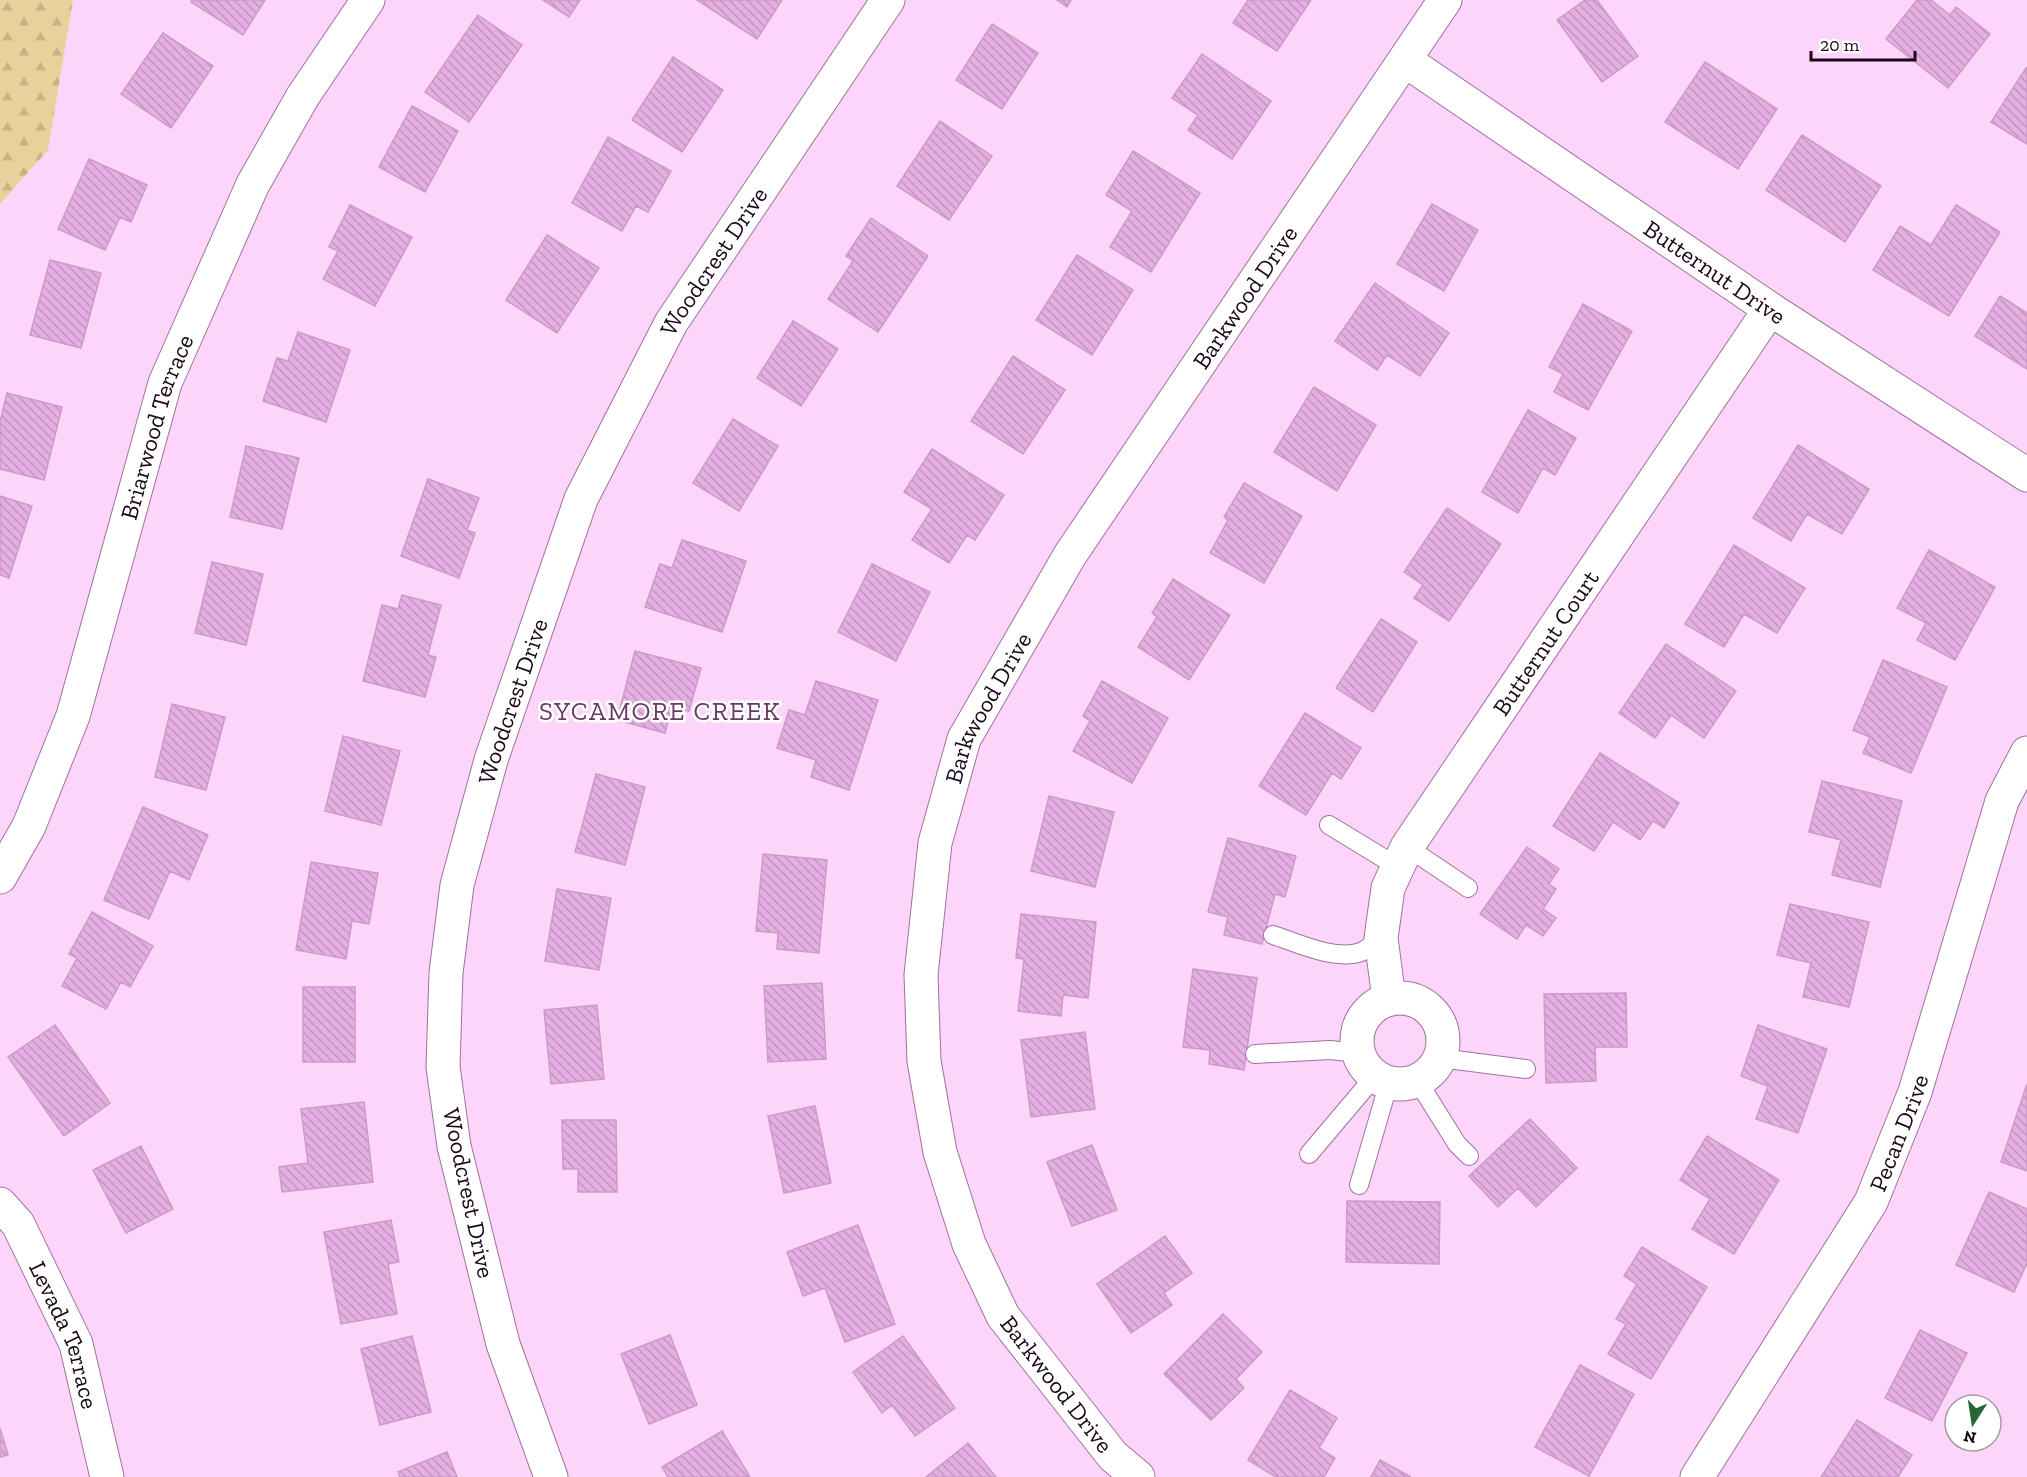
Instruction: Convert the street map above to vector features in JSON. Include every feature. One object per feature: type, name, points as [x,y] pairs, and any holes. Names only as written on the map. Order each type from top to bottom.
[{"type":"street","name":"Briarwood Terrace","points":[[0,877],[29,826],[73,716],[165,383],[253,184],[303,96],[368,0]]},
{"type":"street","name":"Woodcrest Drive","points":[[552,1477],[503,1344],[454,1146],[443,1067],[446,973],[457,885],[491,760],[581,499],[671,322],[888,0]]},
{"type":"street","name":"Barkwood Drive","points":[[1138,1477],[1113,1456],[1003,1316],[969,1244],[940,1152],[924,1061],[921,975],[935,843],[964,739],[1070,555],[1406,61],[1445,0]]},
{"type":"street","name":"Butternut Drive","points":[[1406,61],[1770,309],[2027,475]]},
{"type":"street","name":"Butternut Court","points":[[1389,999],[1381,938],[1388,888],[1402,857],[1770,309]]},
{"type":"street","name":"Pecan Drive","points":[[1696,1477],[1871,1202],[1915,1092],[2002,801],[2027,753]]},
{"type":"street","points":[[1405,998],[1420,1002],[1433,1013],[1441,1027],[1443,1042],[1396,1070],[1357,1039],[1366,1014],[1377,1004],[1389,999],[1405,998]]},
{"type":"street","name":"Levada Terrace","points":[[0,1204],[18,1224],[76,1344],[107,1477]]},
{"type":"lane","points":[[1329,825],[1468,888]]},
{"type":"lane","points":[[1273,935],[1328,951],[1344,953],[1362,951],[1381,938]]},
{"type":"lane","points":[[1255,1054],[1330,1050],[1396,1070],[1526,1069]]},
{"type":"lane","points":[[1309,1154],[1396,1070]]},
{"type":"lane","points":[[1396,1070],[1456,1144],[1469,1156]]},
{"type":"lane","points":[[1359,1185],[1396,1070]]},
{"type":"green space","points":[[0,0],[73,0],[48,150],[0,204]]},
{"type":"building","points":[[192,0],[265,0],[243,35],[191,2]]},
{"type":"building","points":[[543,0],[580,0],[569,17]]},
{"type":"building","points":[[697,0],[782,0],[757,39]]},
{"type":"building","points":[[1057,0],[1071,0],[1067,7]]},
{"type":"building","points":[[1248,0],[1311,0],[1277,51],[1233,23]]},
{"type":"building","points":[[1585,0],[1597,0],[1638,56],[1602,82],[1557,20]]},
{"type":"building","points":[[1917,0],[1931,0],[1950,15],[1956,7],[1990,34],[1948,88],[1886,39]]},
{"type":"building","points":[[478,15],[522,45],[469,122],[425,92]]},
{"type":"building","points":[[992,24],[1038,53],[1002,109],[956,80]]},
{"type":"building","points":[[163,33],[213,66],[171,128],[121,94]]},
{"type":"building","points":[[1202,54],[1271,101],[1232,159],[1188,130],[1198,115],[1172,98]]},
{"type":"building","points":[[673,57],[723,90],[682,152],[632,120]]},
{"type":"building","points":[[1705,62],[1777,109],[1738,169],[1665,122]]},
{"type":"building","points":[[2027,68],[2027,144],[1991,122]]},
{"type":"building","points":[[412,106],[458,131],[425,192],[379,167]]},
{"type":"building","points":[[940,121],[992,156],[949,220],[897,186]]},
{"type":"building","points":[[1802,135],[1881,186],[1845,242],[1766,190]]},
{"type":"building","points":[[608,137],[671,171],[648,212],[636,206],[622,231],[572,203]]},
{"type":"building","points":[[1133,151],[1200,193],[1151,272],[1110,247],[1132,211],[1106,195]]},
{"type":"building","points":[[89,159],[147,185],[131,222],[120,217],[105,250],[58,229]]},
{"type":"building","points":[[1432,204],[1478,230],[1444,291],[1397,264]]},
{"type":"building","points":[[350,205],[412,237],[375,306],[323,279],[338,251],[329,247]]},
{"type":"building","points":[[1956,205],[2000,232],[1949,316],[1873,270],[1900,226],[1931,245]]},
{"type":"building","points":[[871,218],[928,256],[878,332],[828,299],[853,261],[846,256]]},
{"type":"building","points":[[547,235],[599,268],[557,333],[506,300]]},
{"type":"building","points":[[1077,255],[1133,290],[1092,355],[1036,320]]},
{"type":"building","points":[[50,260],[101,273],[81,348],[30,335]]},
{"type":"building","points":[[1375,283],[1449,333],[1420,376],[1387,355],[1377,370],[1335,341]]},
{"type":"building","points":[[2000,296],[2027,313],[2027,369],[1975,336]]},
{"type":"building","points":[[1583,304],[1632,331],[1588,410],[1554,392],[1563,374],[1549,367]]},
{"type":"building","points":[[793,321],[838,349],[801,406],[757,378]]},
{"type":"building","points":[[298,332],[350,350],[326,422],[263,401],[277,358],[288,361]]},
{"type":"building","points":[[1013,356],[1065,390],[1023,454],[971,421]]},
{"type":"building","points":[[1314,387],[1376,425],[1337,491],[1274,452]]},
{"type":"building","points":[[7,393],[62,407],[44,480],[0,469],[0,422]]},
{"type":"building","points":[[1528,410],[1576,438],[1555,475],[1543,468],[1518,513],[1482,492]]},
{"type":"building","points":[[733,419],[778,446],[739,511],[693,483]]},
{"type":"building","points":[[1798,445],[1869,489],[1842,534],[1807,514],[1791,541],[1753,518]]},
{"type":"building","points":[[246,446],[299,458],[282,529],[230,517]]},
{"type":"building","points":[[932,449],[1004,495],[975,540],[967,535],[949,563],[912,540],[932,509],[904,492]]},
{"type":"building","points":[[428,479],[479,498],[467,530],[475,533],[459,578],[401,556]]},
{"type":"building","points":[[1244,483],[1302,516],[1264,583],[1210,553],[1228,520],[1224,517]]},
{"type":"building","points":[[0,496],[32,506],[9,578],[0,575]]},
{"type":"building","points":[[1447,508],[1501,544],[1449,621],[1414,598],[1423,585],[1404,572]]},
{"type":"building","points":[[682,540],[746,561],[722,632],[645,607],[660,564],[672,568]]},
{"type":"building","points":[[1734,545],[1805,588],[1777,633],[1744,614],[1724,647],[1685,624]]},
{"type":"building","points":[[1929,550],[1995,587],[1955,660],[1917,640],[1926,623],[1897,608]]},
{"type":"building","points":[[212,562],[263,574],[246,645],[195,633]]},
{"type":"building","points":[[872,564],[930,592],[896,661],[838,632]]},
{"type":"building","points":[[1173,579],[1230,615],[1189,680],[1138,647],[1157,617],[1152,613]]},
{"type":"building","points":[[402,595],[441,605],[428,655],[436,657],[425,697],[363,681],[382,605],[398,609]]},
{"type":"building","points":[[1381,619],[1417,642],[1373,712],[1336,688]]},
{"type":"building","points":[[1666,644],[1736,691],[1704,738],[1671,715],[1655,738],[1619,713]]},
{"type":"building","points":[[635,651],[701,668],[689,711],[672,707],[665,733],[617,720]]},
{"type":"building","points":[[1883,660],[1947,687],[1911,773],[1863,753],[1870,737],[1853,730]]},
{"type":"building","points":[[816,681],[878,700],[849,790],[811,777],[816,760],[777,748],[789,710],[805,715]]},
{"type":"building","points":[[1102,681],[1168,718],[1132,783],[1073,751],[1090,721],[1083,716]]},
{"type":"building","points":[[172,704],[225,717],[206,790],[155,777]]},
{"type":"building","points":[[1305,713],[1361,748],[1341,779],[1332,773],[1306,815],[1259,786]]},
{"type":"building","points":[[343,736],[400,751],[381,825],[325,811]]},
{"type":"building","points":[[1600,753],[1679,803],[1664,828],[1653,821],[1640,840],[1613,822],[1594,851],[1553,826]]},
{"type":"building","points":[[596,774],[645,787],[625,865],[575,852]]},
{"type":"building","points":[[1822,781],[1902,801],[1880,887],[1832,875],[1841,840],[1809,832]]},
{"type":"building","points":[[1049,796],[1114,812],[1095,887],[1031,871]]},
{"type":"building","points":[[143,807],[208,835],[189,880],[170,871],[149,919],[104,900]]},
{"type":"building","points":[[1228,838],[1296,856],[1285,897],[1275,894],[1262,944],[1224,935],[1228,917],[1208,912]]},
{"type":"building","points":[[1527,847],[1559,869],[1549,884],[1556,889],[1543,909],[1556,918],[1543,936],[1526,925],[1517,939],[1480,914]]},
{"type":"building","points":[[763,854],[827,860],[819,953],[777,949],[778,933],[756,931]]},
{"type":"building","points":[[311,862],[378,873],[369,924],[352,921],[346,959],[296,950]]},
{"type":"building","points":[[557,889],[611,898],[599,970],[545,961]]},
{"type":"building","points":[[1790,904],[1869,922],[1849,1007],[1803,997],[1811,963],[1777,955]]},
{"type":"building","points":[[92,912],[153,946],[130,987],[121,982],[106,1009],[62,986],[77,958],[69,954]]},
{"type":"building","points":[[1021,914],[1096,922],[1088,998],[1063,995],[1061,1016],[1018,1011],[1024,959],[1016,958]]},
{"type":"building","points":[[1193,969],[1257,978],[1244,1070],[1209,1064],[1210,1050],[1183,1047]]},
{"type":"building","points":[[822,983],[826,1059],[768,1062],[764,986]]},
{"type":"building","points":[[303,987],[355,987],[355,1062],[303,1062]]},
{"type":"building","points":[[1626,993],[1627,1047],[1595,1047],[1596,1081],[1546,1083],[1544,994]]},
{"type":"building","points":[[597,1005],[604,1079],[551,1084],[544,1010]]},
{"type":"building","points":[[55,1025],[110,1103],[64,1136],[8,1057]]},
{"type":"building","points":[[1758,1025],[1827,1049],[1798,1133],[1756,1119],[1768,1086],[1741,1076]]},
{"type":"building","points":[[1085,1032],[1095,1109],[1031,1117],[1021,1040]]},
{"type":"building","points":[[2027,1084],[2027,1171],[2001,1162]]},
{"type":"building","points":[[364,1102],[373,1182],[282,1192],[279,1167],[308,1163],[301,1109]]},
{"type":"building","points":[[815,1106],[831,1183],[784,1193],[768,1116]]},
{"type":"building","points":[[1530,1119],[1577,1168],[1536,1207],[1518,1188],[1498,1207],[1469,1176]]},
{"type":"building","points":[[562,1120],[616,1120],[617,1192],[578,1192],[578,1169],[563,1169]]},
{"type":"building","points":[[1707,1136],[1779,1180],[1734,1254],[1692,1229],[1710,1199],[1680,1180]]},
{"type":"building","points":[[1092,1145],[1117,1210],[1072,1226],[1047,1162]]},
{"type":"building","points":[[141,1146],[173,1209],[126,1233],[93,1170]]},
{"type":"building","points":[[1989,1192],[2027,1209],[2027,1263],[2014,1292],[1956,1265]]},
{"type":"building","points":[[1347,1201],[1440,1202],[1439,1264],[1346,1262]]},
{"type":"building","points":[[391,1220],[399,1262],[388,1264],[397,1314],[341,1324],[324,1232]]},
{"type":"building","points":[[858,1225],[895,1324],[845,1342],[825,1288],[803,1296],[787,1252]]},
{"type":"building","points":[[1165,1236],[1192,1273],[1164,1293],[1172,1305],[1131,1333],[1097,1284]]},
{"type":"building","points":[[1642,1247],[1707,1287],[1651,1379],[1608,1354],[1626,1324],[1616,1319],[1637,1284],[1624,1276]]},
{"type":"building","points":[[1223,1314],[1262,1352],[1236,1379],[1244,1388],[1211,1420],[1164,1374]]},
{"type":"building","points":[[1920,1330],[1967,1353],[1946,1393],[1943,1393],[1943,1400],[1932,1421],[1885,1398]]},
{"type":"building","points":[[670,1335],[697,1405],[649,1424],[621,1354]]},
{"type":"building","points":[[412,1336],[431,1412],[380,1425],[361,1349]]},
{"type":"building","points":[[903,1336],[955,1408],[915,1436],[892,1405],[882,1413],[853,1372]]},
{"type":"building","points":[[1580,1365],[1634,1394],[1589,1476],[1535,1447]]},
{"type":"building","points":[[1290,1390],[1337,1418],[1319,1448],[1335,1458],[1324,1477],[1276,1477],[1248,1460]]},
{"type":"building","points":[[1857,1420],[1912,1455],[1898,1477],[1821,1477]]},
{"type":"building","points":[[0,1428],[8,1455],[0,1457]]},
{"type":"building","points":[[722,1431],[750,1477],[668,1477],[662,1467]]},
{"type":"building","points":[[968,1443],[996,1477],[926,1477]]},
{"type":"building","points":[[447,1452],[457,1477],[400,1477],[398,1472]]},
{"type":"building","points":[[1380,1460],[1411,1477],[1371,1477]]},
{"type":"district","name":"SYCAMORE CREEK","points":[[660,711]]}]
